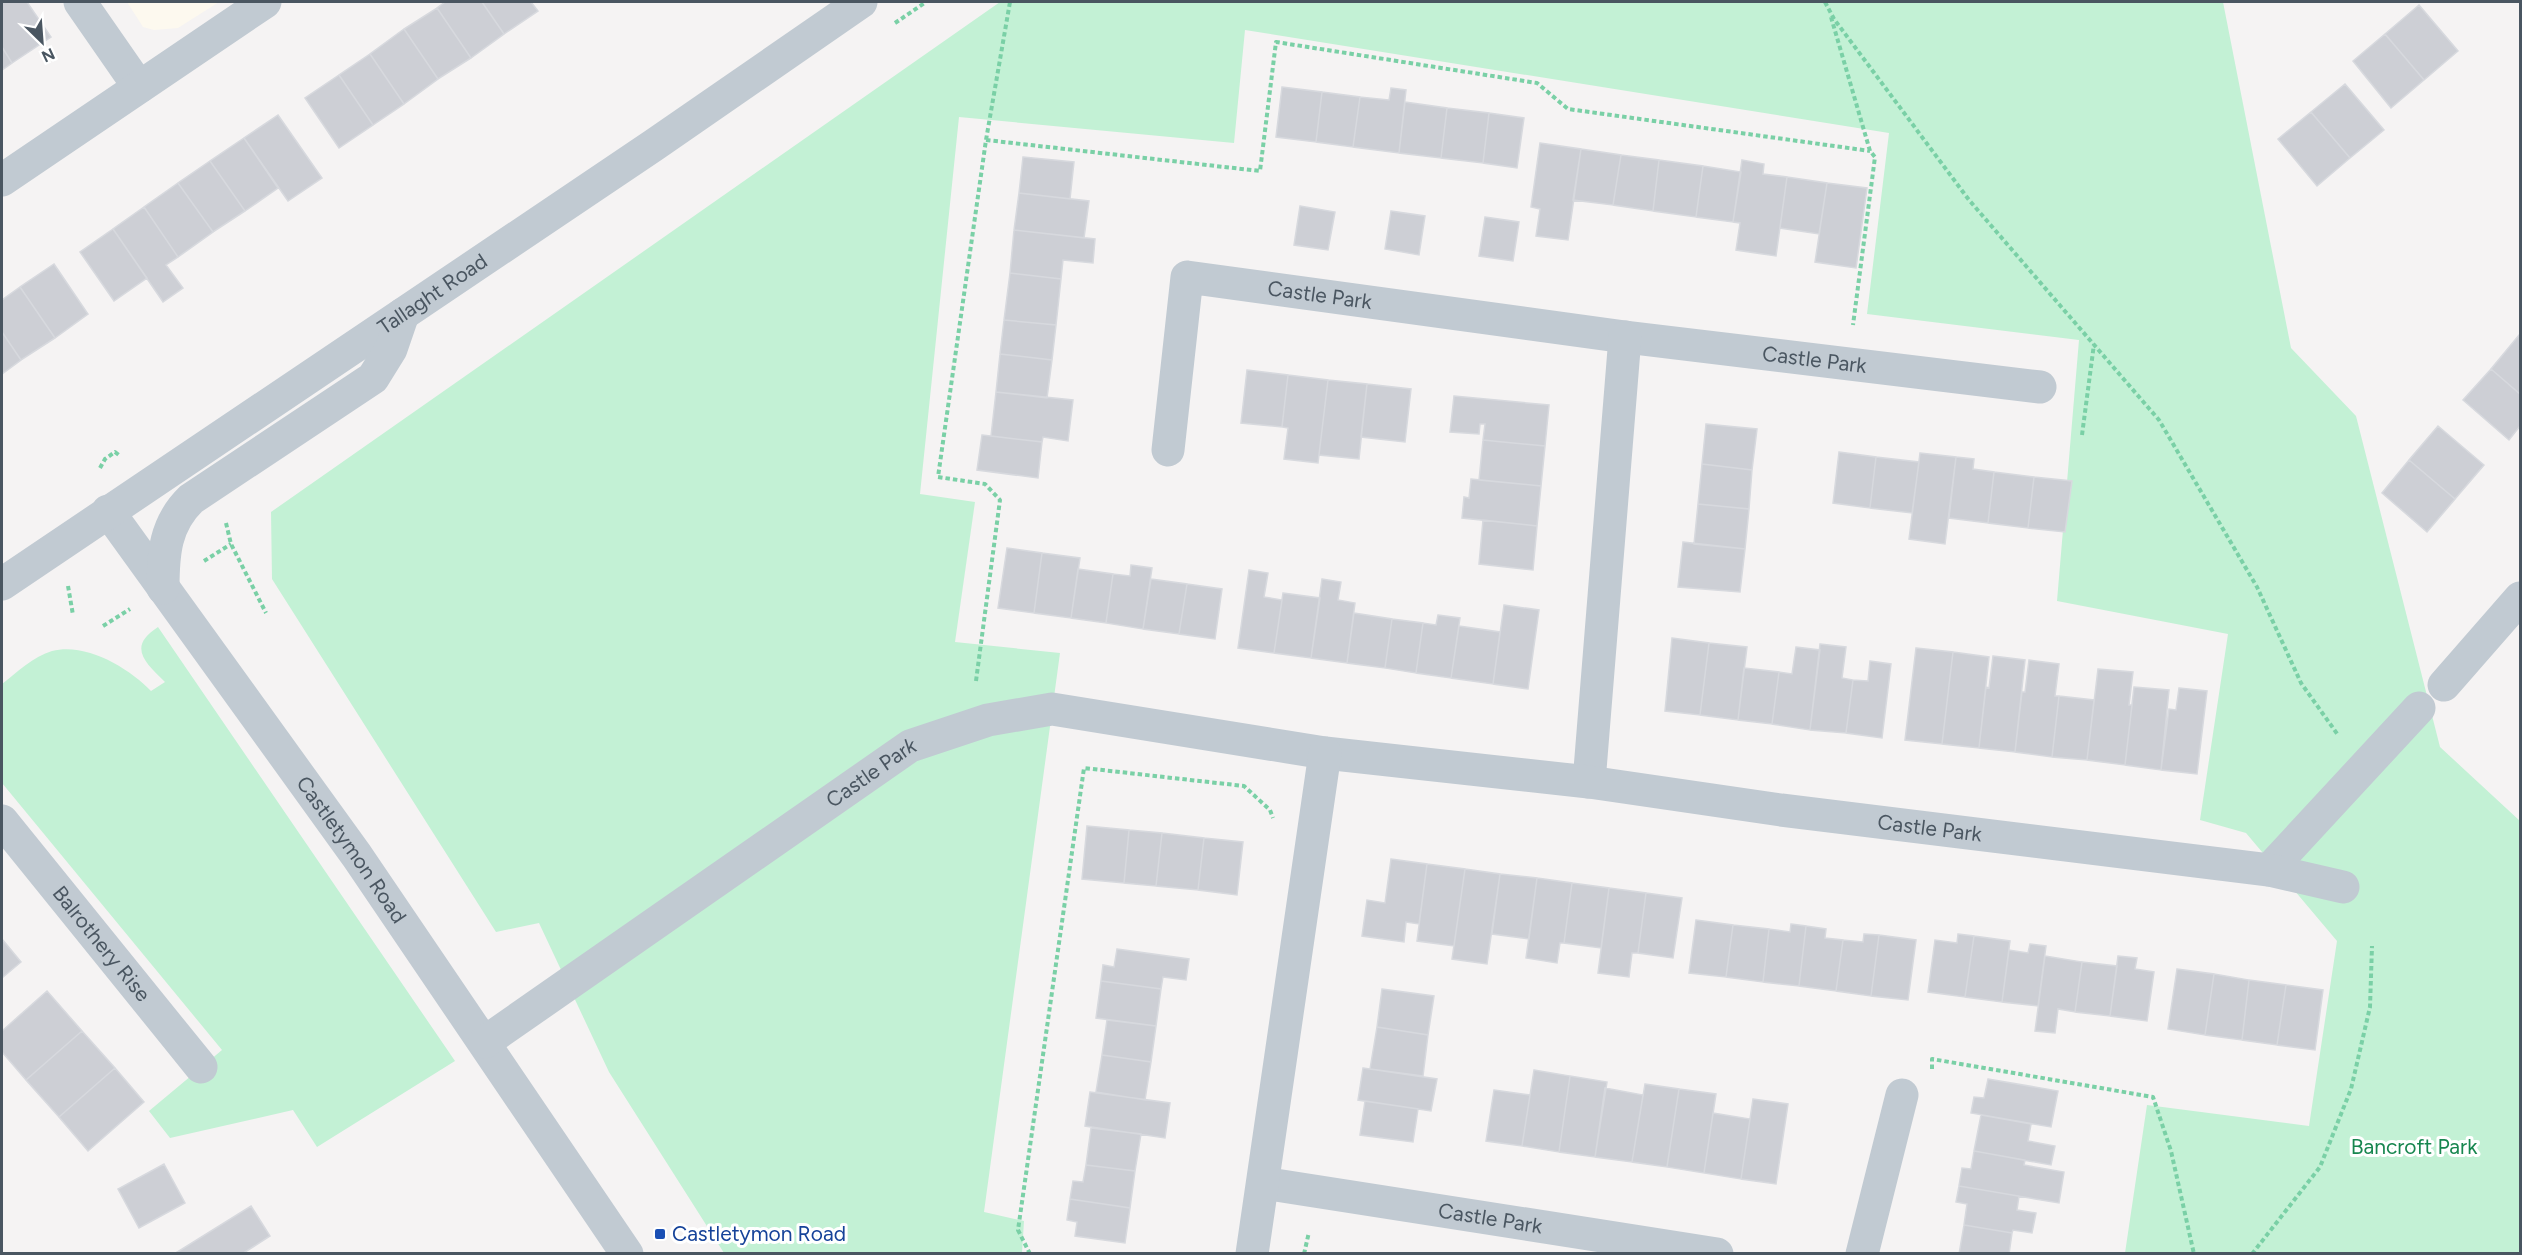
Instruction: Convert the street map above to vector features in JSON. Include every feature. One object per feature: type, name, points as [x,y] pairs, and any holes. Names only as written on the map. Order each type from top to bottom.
[{"type":"street","points":[[80,2],[139,87]]},
{"type":"street","points":[[2,180],[265,2]]},
{"type":"street","name":"Tallaght Road","points":[[2,584],[108,510],[172,470],[654,145],[861,2]]},
{"type":"street","name":"Castle Park","points":[[1168,450],[1186,276],[1625,337],[2040,387]]},
{"type":"street","points":[[151,596],[165,543],[180,510],[199,494],[373,378],[392,349],[403,314]]},
{"type":"street","points":[[1589,782],[1625,337]]},
{"type":"street","name":"Castletymon Road","points":[[108,510],[151,596],[345,839],[627,1254]]},
{"type":"street","points":[[2444,685],[2520,598]]},
{"type":"street","points":[[2269,870],[2419,708]]},
{"type":"street","name":"Castle Park","points":[[485,1042],[910,746],[988,720],[1052,709],[1325,753],[1589,782],[1781,810],[2269,870],[2343,887]]},
{"type":"street","points":[[1252,1254],[1325,753]]},
{"type":"street","name":"Balrothery Rise","points":[[2,820],[201,1067]]},
{"type":"street","points":[[1862,1254],[1902,1095]]},
{"type":"street","name":"Castle Park","points":[[1263,1183],[1717,1254]]},
{"type":"path","points":[[985,680],[976,681],[1000,500],[985,484],[938,477],[986,140],[1010,2]]},
{"type":"path","points":[[1825,2],[1834,19],[1969,200],[2159,420],[2257,587],[2301,683],[2338,735]]},
{"type":"path","points":[[1828,8],[1870,151],[1875,157],[1852,333]]},
{"type":"path","points":[[986,140],[1260,171],[1276,42],[1537,83],[1568,110],[1870,151]]},
{"type":"path","points":[[2082,435],[2094,344]]},
{"type":"path","points":[[225,522],[231,544],[266,613]]},
{"type":"path","points":[[195,568],[231,544]]},
{"type":"path","points":[[66,579],[73,615]]},
{"type":"path","points":[[103,626],[151,596]]},
{"type":"path","points":[[1030,1254],[1018,1230],[1084,768],[1244,786],[1270,810],[1277,828]]},
{"type":"path","points":[[2252,1254],[2320,1167],[2351,1089],[2370,1007],[2372,946]]},
{"type":"path","points":[[1932,1059],[2153,1097],[2171,1151],[2194,1254]]},
{"type":"shaded area","points":[[127,2],[219,2],[178,28],[154,30],[143,27]]},
{"type":"green space","name":"Bancroft Park","points":[[1000,2],[2223,2],[2291,348],[2356,416],[2440,747],[2520,821],[2520,1253],[2125,1253],[2147,1105],[2309,1126],[2337,941],[2246,833],[2200,820],[2228,634],[2057,601],[2079,340],[1867,314],[1889,133],[1245,30],[1234,143],[959,117],[920,494],[975,502],[955,642],[1060,653],[984,1212],[1024,1221],[1022,1253],[724,1253],[609,1072],[539,923],[496,932],[272,579],[271,512]]},
{"type":"green space","points":[[158,627],[455,1061],[317,1147],[293,1110],[170,1138],[149,1111],[222,1050],[2,783],[2,684],[39,657],[52,651],[65,649],[79,650],[106,659],[131,674],[151,691],[165,682],[146,661],[141,648],[143,641]]},
{"type":"building","points":[[2,2],[27,2],[51,37],[12,63],[2,47]]},
{"type":"building","points":[[445,2],[482,2],[504,34],[471,58],[437,8]]},
{"type":"building","points":[[482,2],[531,2],[538,11],[504,34]]},
{"type":"building","points":[[2419,5],[2458,51],[2424,80],[2385,34]]},
{"type":"building","points":[[437,8],[471,58],[438,79],[404,29]]},
{"type":"building","points":[[404,29],[438,79],[404,104],[370,54]]},
{"type":"building","points":[[2385,34],[2424,80],[2391,108],[2353,61]]},
{"type":"building","points":[[2,47],[12,63],[2,70]]},
{"type":"building","points":[[370,54],[404,104],[373,125],[339,75]]},
{"type":"building","points":[[339,75],[373,125],[339,148],[305,98]]},
{"type":"building","points":[[2345,84],[2384,130],[2350,158],[2311,112]]},
{"type":"building","points":[[1282,87],[1322,92],[1316,142],[1276,137]]},
{"type":"building","points":[[1391,88],[1406,90],[1399,153],[1353,147],[1360,97],[1389,100]]},
{"type":"building","points":[[1322,92],[1360,97],[1353,147],[1316,142]]},
{"type":"building","points":[[1405,102],[1447,108],[1441,158],[1399,153]]},
{"type":"building","points":[[1447,108],[1489,113],[1483,163],[1441,158]]},
{"type":"building","points":[[2311,112],[2350,158],[2317,186],[2278,139]]},
{"type":"building","points":[[1489,113],[1524,118],[1517,168],[1483,163]]},
{"type":"building","points":[[278,115],[322,178],[288,201],[244,138]]},
{"type":"building","points":[[244,138],[278,188],[245,211],[210,161]]},
{"type":"building","points":[[1540,143],[1581,149],[1568,240],[1536,236],[1540,209],[1531,207]]},
{"type":"building","points":[[1581,149],[1621,155],[1613,205],[1573,200]]},
{"type":"building","points":[[1621,155],[1659,160],[1653,211],[1613,205]]},
{"type":"building","points":[[1023,157],[1074,162],[1070,199],[1019,193]]},
{"type":"building","points":[[1659,160],[1703,166],[1696,217],[1653,211]]},
{"type":"building","points":[[1742,160],[1764,164],[1763,174],[1787,177],[1776,256],[1736,250],[1740,223],[1733,222]]},
{"type":"building","points":[[210,161],[245,211],[213,232],[178,183]]},
{"type":"building","points":[[1703,166],[1741,172],[1733,222],[1696,217]]},
{"type":"building","points":[[1787,177],[1827,183],[1819,234],[1780,228]]},
{"type":"building","points":[[178,183],[213,232],[178,257],[144,207]]},
{"type":"building","points":[[1827,183],[1867,188],[1856,268],[1815,262]]},
{"type":"building","points":[[1019,193],[1089,201],[1084,238],[1014,230]]},
{"type":"building","points":[[1300,206],[1335,212],[1328,250],[1294,245]]},
{"type":"building","points":[[144,207],[178,257],[166,265],[183,288],[163,302],[113,229]]},
{"type":"building","points":[[1391,211],[1425,216],[1419,255],[1385,249]]},
{"type":"building","points":[[1485,217],[1519,222],[1513,261],[1479,256]]},
{"type":"building","points":[[113,229],[147,278],[114,301],[80,252]]},
{"type":"building","points":[[1014,230],[1095,239],[1093,263],[1063,260],[1061,279],[1010,273]]},
{"type":"building","points":[[54,264],[88,314],[55,338],[20,287]]},
{"type":"building","points":[[1010,273],[1061,279],[1056,325],[1004,320]]},
{"type":"building","points":[[20,287],[55,338],[21,360],[2,332],[2,300]]},
{"type":"building","points":[[1004,320],[1056,325],[1052,360],[1000,354]]},
{"type":"building","points":[[2,332],[21,360],[2,374]]},
{"type":"building","points":[[2520,336],[2520,394],[2491,369]]},
{"type":"building","points":[[1000,354],[1052,360],[1047,398],[996,392]]},
{"type":"building","points":[[2491,369],[2520,394],[2520,426],[2509,440],[2463,400]]},
{"type":"building","points":[[1247,370],[1288,375],[1282,427],[1241,423]]},
{"type":"building","points":[[1288,375],[1328,380],[1318,463],[1284,459],[1288,428],[1282,427]]},
{"type":"building","points":[[1328,380],[1367,384],[1359,459],[1319,455]]},
{"type":"building","points":[[1367,384],[1411,389],[1405,442],[1361,437]]},
{"type":"building","points":[[996,392],[1073,400],[1068,441],[1043,437],[1042,442],[991,436]]},
{"type":"building","points":[[1454,396],[1549,405],[1545,446],[1483,440],[1485,424],[1480,424],[1479,434],[1450,432]]},
{"type":"building","points":[[1706,424],[1757,429],[1752,470],[1702,464]]},
{"type":"building","points":[[2438,426],[2484,465],[2455,499],[2409,460]]},
{"type":"building","points":[[982,435],[1042,442],[1038,478],[977,470]]},
{"type":"building","points":[[1483,440],[1545,446],[1541,486],[1479,480]]},
{"type":"building","points":[[1839,452],[1876,457],[1870,508],[1833,503]]},
{"type":"building","points":[[1920,453],[1956,457],[1945,544],[1909,539]]},
{"type":"building","points":[[1876,457],[1919,462],[1912,513],[1870,508]]},
{"type":"building","points":[[1956,457],[1974,459],[1973,469],[1994,472],[1988,523],[1949,518]]},
{"type":"building","points":[[2409,460],[2455,499],[2427,532],[2382,493]]},
{"type":"building","points":[[1702,464],[1752,470],[1749,509],[1698,504]]},
{"type":"building","points":[[1994,472],[2034,477],[2028,528],[1988,523]]},
{"type":"building","points":[[2034,477],[2072,481],[2065,532],[2028,528]]},
{"type":"building","points":[[1471,479],[1541,486],[1537,526],[1462,518],[1464,497],[1469,498]]},
{"type":"building","points":[[1698,504],[1749,509],[1745,549],[1694,544]]},
{"type":"building","points":[[1483,520],[1537,526],[1533,570],[1479,564]]},
{"type":"building","points":[[1683,542],[1745,549],[1740,592],[1678,587]]},
{"type":"building","points":[[1007,548],[1042,553],[1034,613],[998,608]]},
{"type":"building","points":[[1042,553],[1080,558],[1071,618],[1034,613]]},
{"type":"building","points":[[1131,565],[1152,568],[1143,629],[1106,623],[1113,574],[1130,576]]},
{"type":"building","points":[[1078,569],[1113,574],[1106,623],[1071,618]]},
{"type":"building","points":[[1249,570],[1268,573],[1264,597],[1282,600],[1274,653],[1238,648]]},
{"type":"building","points":[[1151,579],[1187,584],[1179,634],[1143,629]]},
{"type":"building","points":[[1322,579],[1341,582],[1338,600],[1355,603],[1347,663],[1311,658]]},
{"type":"building","points":[[1187,584],[1222,589],[1215,639],[1179,634]]},
{"type":"building","points":[[1283,593],[1320,598],[1311,658],[1274,653]]},
{"type":"building","points":[[1504,605],[1539,610],[1528,689],[1493,684]]},
{"type":"building","points":[[1354,613],[1392,619],[1385,668],[1347,663]]},
{"type":"building","points":[[1438,615],[1460,618],[1451,678],[1416,673],[1423,623],[1436,625]]},
{"type":"building","points":[[1392,619],[1423,623],[1416,673],[1385,668]]},
{"type":"building","points":[[1459,626],[1500,632],[1493,684],[1451,678]]},
{"type":"building","points":[[1672,638],[1709,643],[1700,715],[1665,711]]},
{"type":"building","points":[[1709,643],[1747,647],[1738,720],[1700,715]]},
{"type":"building","points":[[1820,644],[1846,647],[1842,678],[1853,680],[1846,733],[1810,730]]},
{"type":"building","points":[[1796,647],[1820,650],[1810,730],[1772,724],[1779,672],[1792,674]]},
{"type":"building","points":[[1916,648],[1953,652],[1942,744],[1905,740]]},
{"type":"building","points":[[1953,652],[1989,657],[1979,748],[1942,744]]},
{"type":"building","points":[[1993,656],[2025,660],[2015,752],[1979,748],[1986,687],[1989,688]]},
{"type":"building","points":[[2029,660],[2059,664],[2055,696],[2059,696],[2052,757],[2015,752],[2022,692],[2025,692]]},
{"type":"building","points":[[1870,661],[1891,664],[1882,738],[1846,733],[1853,680],[1868,681]]},
{"type":"building","points":[[1744,668],[1779,672],[1772,724],[1738,720]]},
{"type":"building","points":[[2098,669],[2133,672],[2129,705],[2132,705],[2125,765],[2087,760]]},
{"type":"building","points":[[2134,687],[2169,690],[2161,770],[2125,765]]},
{"type":"building","points":[[2179,688],[2207,691],[2197,774],[2161,770],[2169,709],[2176,710]]},
{"type":"building","points":[[2059,696],[2094,700],[2087,760],[2052,757]]},
{"type":"building","points":[[1087,826],[1129,830],[1124,883],[1082,879]]},
{"type":"building","points":[[1129,830],[1162,833],[1156,886],[1124,883]]},
{"type":"building","points":[[1162,833],[1204,838],[1198,890],[1156,886]]},
{"type":"building","points":[[1204,838],[1243,842],[1237,895],[1198,890]]},
{"type":"building","points":[[1391,859],[1427,864],[1419,924],[1406,922],[1404,942],[1362,936],[1367,900],[1385,903]]},
{"type":"building","points":[[1427,864],[1465,869],[1454,946],[1417,941]]},
{"type":"building","points":[[1465,869],[1500,874],[1487,964],[1452,959]]},
{"type":"building","points":[[1500,874],[1537,878],[1529,939],[1492,934]]},
{"type":"building","points":[[1537,878],[1572,883],[1564,943],[1560,943],[1557,963],[1526,958]]},
{"type":"building","points":[[1572,883],[1609,888],[1601,948],[1564,943]]},
{"type":"building","points":[[1609,888],[1646,893],[1638,953],[1632,953],[1629,977],[1598,973]]},
{"type":"building","points":[[1646,893],[1682,898],[1673,958],[1638,953]]},
{"type":"building","points":[[1696,920],[1733,925],[1726,977],[1689,973]]},
{"type":"building","points":[[1791,924],[1806,926],[1799,986],[1763,982],[1769,929],[1790,932]]},
{"type":"building","points":[[1733,925],[1769,929],[1763,982],[1726,977]]},
{"type":"building","points":[[1806,926],[1826,929],[1825,938],[1843,940],[1836,991],[1799,986]]},
{"type":"building","points":[[1864,934],[1879,935],[1871,996],[1836,991],[1843,940],[1863,942]]},
{"type":"building","points":[[1958,934],[1974,936],[1965,997],[1928,992],[1935,940],[1957,943]]},
{"type":"building","points":[[1879,935],[1916,940],[1908,1000],[1871,996]]},
{"type":"building","points":[[1974,936],[2010,941],[2002,1002],[1965,997]]},
{"type":"building","points":[[2,939],[21,962],[2,978]]},
{"type":"building","points":[[2030,944],[2046,946],[2038,1006],[2002,1002],[2009,950],[2028,953]]},
{"type":"building","points":[[1117,949],[1189,959],[1186,980],[1163,977],[1161,989],[1101,981],[1103,965],[1114,967]]},
{"type":"building","points":[[2045,956],[2082,962],[2075,1012],[2058,1009],[2055,1033],[2035,1031]]},
{"type":"building","points":[[2118,956],[2137,958],[2135,969],[2154,972],[2147,1021],[2110,1016]]},
{"type":"building","points":[[2082,962],[2117,966],[2110,1016],[2075,1012]]},
{"type":"building","points":[[2177,969],[2214,974],[2205,1035],[2168,1029]]},
{"type":"building","points":[[2214,974],[2249,980],[2242,1040],[2205,1035]]},
{"type":"building","points":[[2249,980],[2286,985],[2277,1045],[2242,1040]]},
{"type":"building","points":[[1101,981],[1161,989],[1156,1026],[1096,1018]]},
{"type":"building","points":[[2286,985],[2323,990],[2315,1050],[2277,1045]]},
{"type":"building","points":[[1382,989],[1434,996],[1428,1035],[1377,1027]]},
{"type":"building","points":[[47,991],[82,1031],[26,1080],[2,1052],[2,1031]]},
{"type":"building","points":[[1107,1020],[1156,1026],[1151,1062],[1102,1055]]},
{"type":"building","points":[[1377,1027],[1428,1035],[1423,1076],[1370,1069]]},
{"type":"building","points":[[82,1031],[115,1068],[59,1117],[26,1080]]},
{"type":"building","points":[[1102,1055],[1151,1062],[1145,1100],[1096,1092]]},
{"type":"building","points":[[115,1068],[144,1102],[88,1151],[59,1117]]},
{"type":"building","points":[[1363,1068],[1437,1079],[1431,1111],[1358,1100]]},
{"type":"building","points":[[1534,1070],[1570,1076],[1559,1152],[1522,1146]]},
{"type":"building","points":[[1570,1076],[1607,1082],[1595,1157],[1559,1152]]},
{"type":"building","points":[[1988,1079],[2058,1091],[2051,1127],[1971,1113],[1974,1097],[1984,1098]]},
{"type":"building","points":[[1645,1084],[1679,1089],[1667,1167],[1632,1162]]},
{"type":"building","points":[[1605,1088],[1643,1095],[1632,1162],[1595,1157]]},
{"type":"building","points":[[1679,1089],[1716,1094],[1704,1173],[1667,1167]]},
{"type":"building","points":[[1494,1090],[1530,1095],[1522,1146],[1486,1141]]},
{"type":"building","points":[[1090,1092],[1170,1103],[1165,1138],[1085,1126]]},
{"type":"building","points":[[1753,1099],[1788,1104],[1776,1184],[1741,1179]]},
{"type":"building","points":[[1365,1101],[1418,1109],[1413,1142],[1360,1135]]},
{"type":"building","points":[[1713,1113],[1750,1119],[1741,1179],[1704,1173]]},
{"type":"building","points":[[1981,1115],[2031,1124],[2028,1141],[2055,1146],[2051,1165],[1974,1151]]},
{"type":"building","points":[[1091,1128],[1141,1134],[1135,1171],[1086,1165]]},
{"type":"building","points":[[1974,1151],[2025,1160],[2024,1165],[2064,1172],[2059,1203],[1959,1186],[1962,1168],[1971,1169]]},
{"type":"building","points":[[164,1164],[185,1203],[139,1228],[118,1189]]},
{"type":"building","points":[[1086,1165],[1135,1171],[1130,1208],[1070,1199],[1073,1181],[1083,1182]]},
{"type":"building","points":[[1959,1186],[2019,1196],[2017,1210],[2036,1213],[2032,1233],[2013,1230],[2012,1233],[1964,1225],[1967,1204],[1956,1202]]},
{"type":"building","points":[[1070,1199],[1130,1208],[1125,1243],[1075,1236],[1077,1222],[1067,1220]]},
{"type":"building","points":[[251,1206],[270,1236],[242,1254],[174,1254]]},
{"type":"building","points":[[1964,1225],[2012,1233],[2009,1254],[1959,1254]]},
{"type":"place","name":"Castletymon Road","points":[[660,1234]]}]
